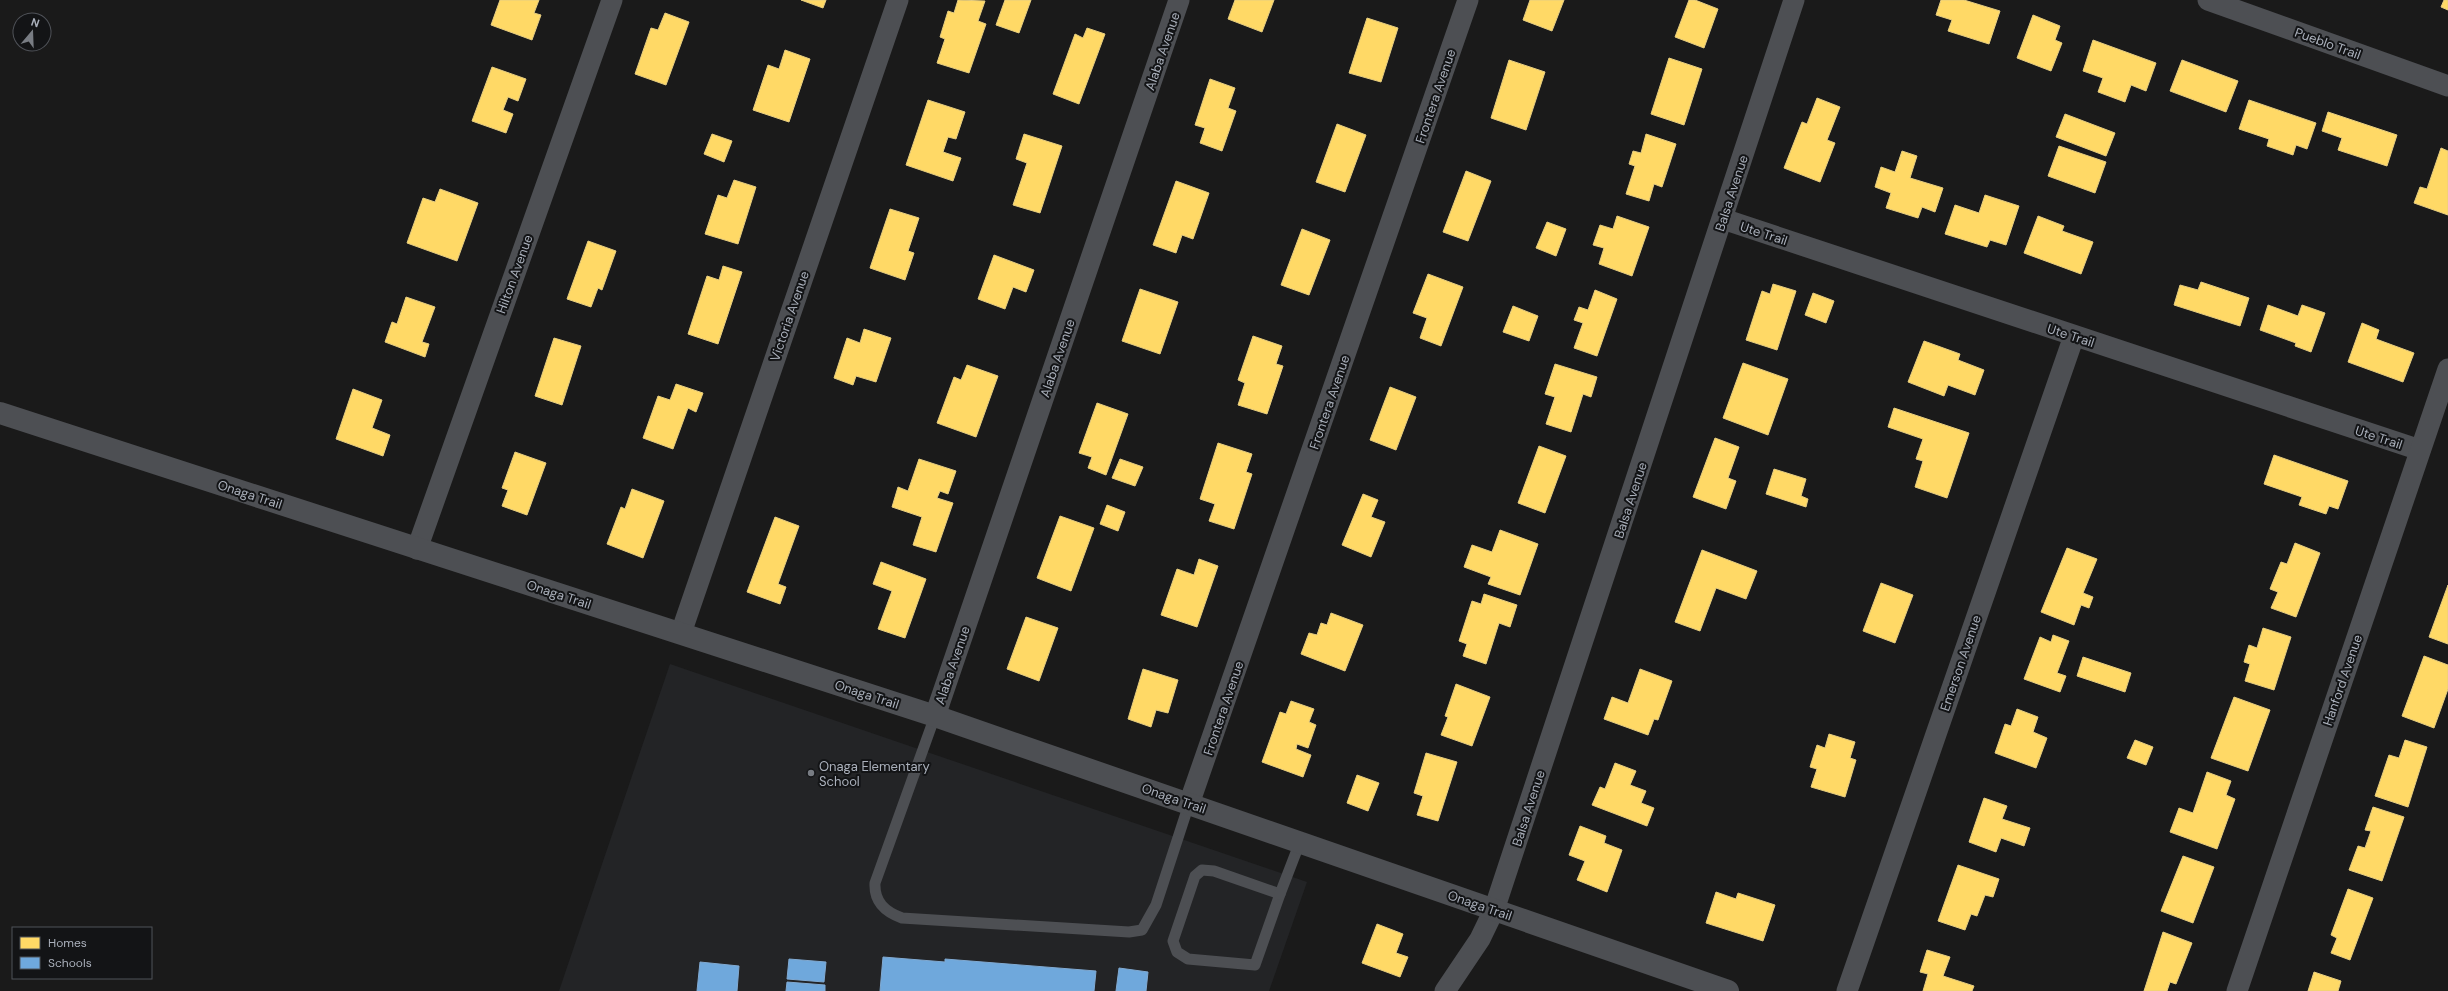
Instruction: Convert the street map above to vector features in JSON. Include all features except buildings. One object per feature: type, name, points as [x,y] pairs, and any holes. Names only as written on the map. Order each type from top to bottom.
[{"type":"street","name":"Hilton Avenue","points":[[417,549],[612,0]]},
{"type":"street","name":"Victoria Avenue","points":[[681,633],[898,0]]},
{"type":"street","name":"Alaba Avenue","points":[[935,716],[1179,0]]},
{"type":"street","name":"Frontera Avenue","points":[[1190,804],[1468,0]]},
{"type":"street","name":"Balsa Avenue","points":[[1445,991],[1480,939],[1494,910],[1794,0]]},
{"type":"street","name":"Pueblo Trail","points":[[2208,0],[2448,86]]},
{"type":"street","name":"Ute Trail","points":[[1723,219],[2420,450]]},
{"type":"street","name":"Emerson Avenue","points":[[1847,991],[2074,336]]},
{"type":"street","name":"Hanford Avenue","points":[[2237,991],[2448,369]]},
{"type":"street","name":"Onaga Trail","points":[[0,413],[935,716],[1728,991]]},
{"type":"lane","points":[[935,716],[875,883],[874,894],[880,906],[888,913],[902,918],[1129,932],[1142,930],[1156,905],[1190,804]]},
{"type":"lane","points":[[1280,894],[1214,871],[1202,870],[1198,872],[1193,880],[1173,941],[1174,947],[1177,952],[1188,959],[1255,965],[1300,842]]},
{"type":"shaded area","name":"Onaga Elementary School","points":[[670,664],[1307,882],[1269,991],[559,991]]},
{"type":"place","name":"Onaga Elementary School","points":[[811,773]]}]
